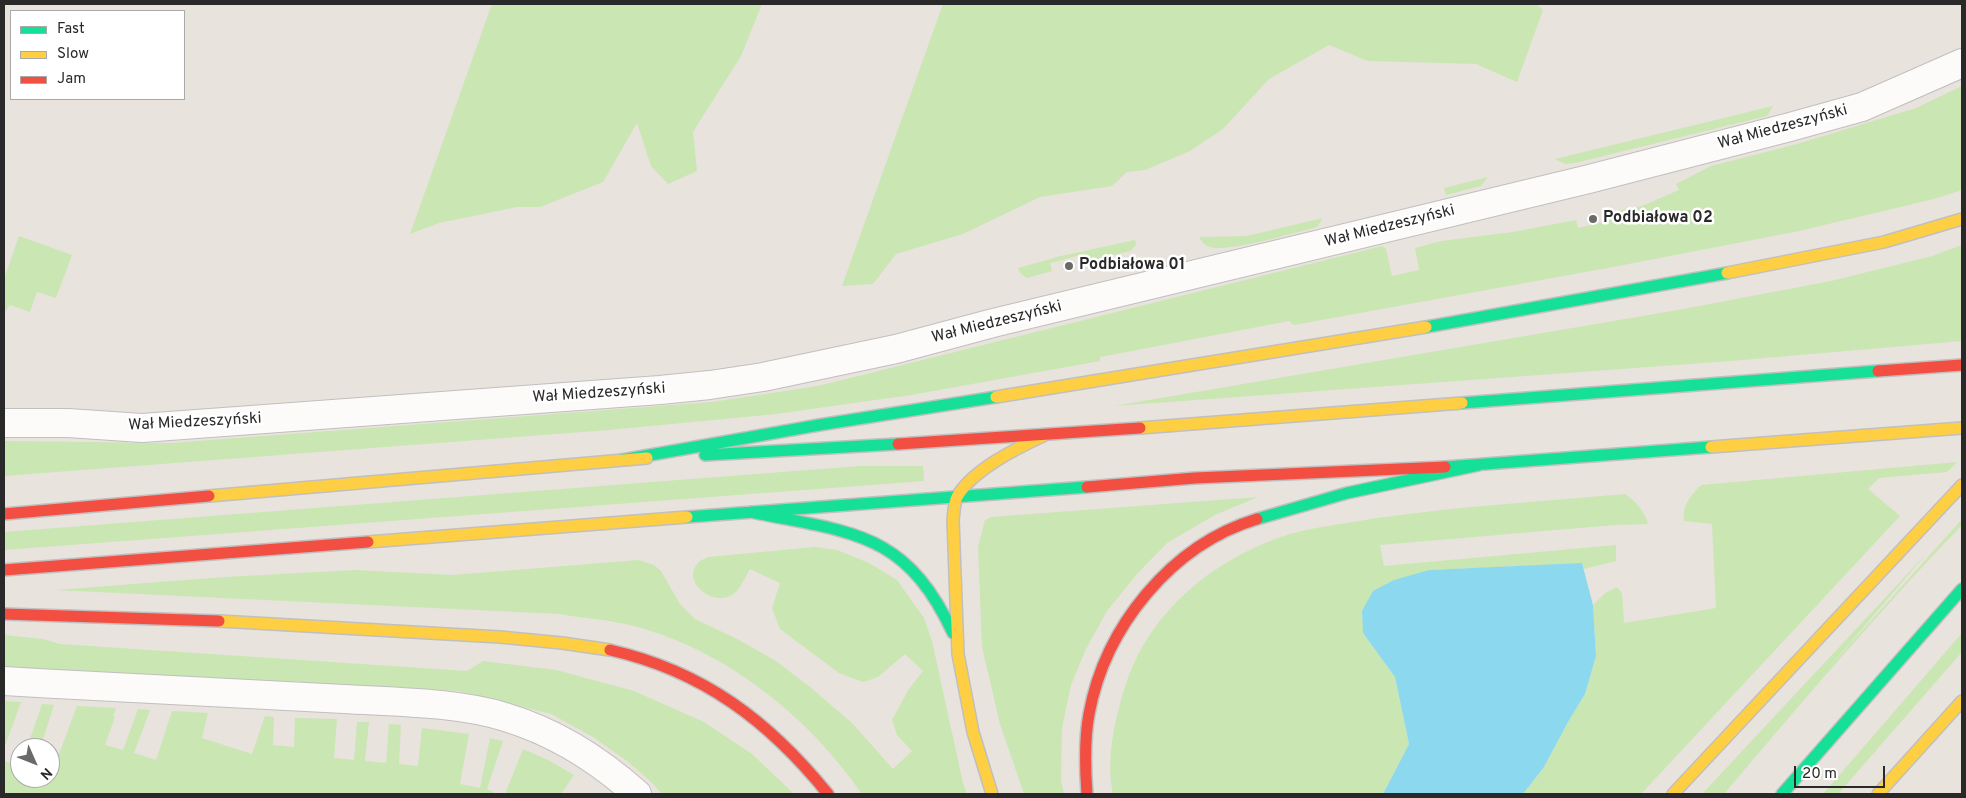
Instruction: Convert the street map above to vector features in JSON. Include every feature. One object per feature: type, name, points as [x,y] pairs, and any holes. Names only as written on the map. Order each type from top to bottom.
[{"type":"main road","points":[[622,460],[819,425],[1184,368],[1550,306],[1839,252],[1884,242],[1962,219]]},
{"type":"main road","points":[[4,514],[622,460],[1045,435],[1962,365]]},
{"type":"main road","points":[[4,570],[1196,478],[1479,465],[1962,428]]},
{"type":"main road","points":[[992,794],[973,732],[964,693],[957,644],[953,520],[956,498],[974,476],[1020,447],[1045,435]]},
{"type":"main road","points":[[1087,794],[1085,749],[1088,718],[1097,684],[1110,650],[1126,619],[1147,592],[1175,564],[1203,544],[1233,527],[1299,504],[1479,465]]},
{"type":"main road","points":[[1673,794],[1962,484]]},
{"type":"main road","points":[[751,512],[847,532],[865,537],[890,550],[910,567],[930,589],[944,612],[957,644]]},
{"type":"main road","points":[[1782,794],[1962,589]]},
{"type":"main road","points":[[4,614],[88,615],[451,633],[550,640],[611,651],[664,666],[712,689],[738,706],[769,729],[791,750],[828,794]]},
{"type":"main road","points":[[1878,794],[1962,701]]},
{"type":"street","name":"Wał Miedzeszyński","points":[[4,423],[68,423],[142,428],[660,390],[763,377],[896,349],[1002,321],[1589,178],[1780,129],[1862,106],[1962,63]]},
{"type":"street","points":[[4,681],[380,701],[482,710],[533,726],[555,736],[605,766],[637,794]]},
{"type":"green space","points":[[492,4],[762,4],[741,56],[693,132],[697,171],[668,184],[651,166],[637,123],[603,182],[540,207],[517,207],[439,223],[410,234]]},
{"type":"green space","points":[[943,4],[1537,4],[1543,10],[1517,82],[1476,64],[1368,61],[1329,45],[1269,79],[1223,129],[1190,151],[1145,170],[1127,172],[1112,186],[1040,197],[963,234],[896,254],[873,284],[842,286]]},
{"type":"green space","points":[[1962,86],[1962,190],[1934,199],[1799,231],[1294,325],[1289,321],[1100,357],[1100,361],[911,395],[776,414],[609,430],[4,476],[4,441],[171,443],[712,402],[818,386],[1382,246],[1386,249],[1392,276],[1419,270],[1415,248],[1441,241],[1513,232],[1576,220],[1578,228],[1608,221],[1607,213],[1642,206],[1679,190],[1676,184],[1711,166],[1797,144],[1916,108]]},
{"type":"green space","points":[[1773,106],[1767,116],[1575,163],[1565,164],[1555,159]]},
{"type":"green space","points":[[1488,177],[1481,186],[1446,195],[1444,188]]},
{"type":"green space","points":[[1323,218],[1317,227],[1231,247],[1210,247],[1203,243],[1199,237],[1247,236]]},
{"type":"green space","points":[[19,236],[72,255],[56,298],[37,292],[30,312],[10,305],[4,313],[4,279]]},
{"type":"green space","points":[[1135,240],[1136,245],[1130,251],[1083,263],[1081,255],[1050,263],[1052,271],[1027,278],[1021,274],[1018,268],[1061,256]]},
{"type":"green space","points":[[1962,245],[1962,341],[1731,361],[1114,406],[1678,310],[1831,281],[1932,256]]},
{"type":"green space","points":[[1957,462],[1947,472],[1879,478],[1868,489],[1900,516],[1641,794],[1523,794],[1544,767],[1585,694],[1596,656],[1593,605],[1605,593],[1617,587],[1622,593],[1624,623],[1716,608],[1712,524],[1684,521],[1684,510],[1690,497],[1701,485]]},
{"type":"green space","points":[[860,466],[923,466],[924,481],[4,550],[4,532]]},
{"type":"green space","points":[[1625,494],[1639,507],[1648,524],[1615,525],[1380,545],[1384,566],[1616,545],[1616,561],[1584,569],[1582,564],[1429,570],[1363,633],[1395,677],[1409,744],[1383,794],[1113,794],[1110,768],[1114,729],[1124,690],[1134,664],[1146,641],[1161,619],[1199,581],[1221,566],[1245,552],[1270,541],[1318,528],[1440,510]]},
{"type":"green space","points":[[1258,497],[1215,515],[1167,543],[1137,574],[1107,611],[1086,649],[1071,685],[1062,728],[1061,781],[1064,794],[1024,794],[1000,724],[982,647],[978,547],[985,520],[991,517]]},
{"type":"green space","points":[[1962,519],[1962,525],[1871,624],[1724,794],[1702,794],[1927,553],[1827,670]]},
{"type":"green space","points":[[815,547],[837,550],[869,563],[897,580],[924,618],[932,641],[967,794],[862,794],[841,765],[817,738],[763,690],[701,652],[668,637],[634,626],[559,614],[55,590],[225,577],[355,570],[452,575],[639,560],[654,565],[661,571],[680,604],[695,619],[739,640],[776,661],[810,687],[852,723],[893,769],[912,751],[897,735],[892,720],[909,689],[923,671],[905,654],[878,677],[863,682],[839,673],[780,629],[772,608],[780,583],[750,569],[735,593],[724,598],[716,598],[701,590],[693,577],[698,563],[708,557]]},
{"type":"green space","points":[[1962,633],[1962,652],[1838,794],[1823,794]]},
{"type":"green space","points":[[4,635],[43,639],[60,644],[467,671],[483,661],[556,670],[634,691],[704,722],[752,754],[794,794],[662,794],[627,761],[593,737],[551,714],[459,691],[4,667]]},
{"type":"green space","points":[[4,701],[21,702],[4,749]]},
{"type":"green space","points":[[42,704],[54,705],[43,738],[30,738]]},
{"type":"green space","points":[[77,706],[116,708],[113,716],[115,717],[105,745],[123,750],[138,709],[150,710],[134,753],[156,760],[172,711],[208,713],[202,738],[252,754],[265,716],[274,717],[273,745],[294,747],[295,718],[337,719],[334,758],[354,760],[357,722],[369,722],[365,761],[386,763],[389,724],[401,725],[399,764],[418,766],[422,728],[469,734],[460,784],[480,788],[490,738],[503,741],[487,789],[497,794],[4,794],[4,761],[10,763],[10,788],[60,788],[60,751]]},
{"type":"green space","points":[[523,749],[550,761],[574,775],[561,794],[505,794]]},
{"type":"water","points":[[1582,563],[1593,605],[1596,656],[1585,694],[1544,767],[1523,794],[1383,794],[1409,744],[1395,677],[1363,633],[1362,611],[1373,591],[1394,580],[1429,570]]},
{"type":"traffic: fast","points":[[1426,327],[1727,273]]},
{"type":"traffic: fast","points":[[1462,403],[1878,371]]},
{"type":"traffic: fast","points":[[622,460],[819,425],[996,397]]},
{"type":"traffic: fast","points":[[705,455],[898,444]]},
{"type":"traffic: fast","points":[[1445,467],[1711,447]]},
{"type":"traffic: fast","points":[[1257,519],[1347,493],[1479,465]]},
{"type":"traffic: fast","points":[[687,517],[1087,487]]},
{"type":"traffic: fast","points":[[751,512],[846,532],[871,542],[894,555],[915,574],[935,599],[953,633]]},
{"type":"traffic: fast","points":[[1782,794],[1962,589]]},
{"type":"traffic: slow","points":[[1727,273],[1884,242],[1962,219]]},
{"type":"traffic: slow","points":[[996,397],[1426,327]]},
{"type":"traffic: slow","points":[[1140,428],[1462,403]]},
{"type":"traffic: slow","points":[[1711,447],[1962,428]]},
{"type":"traffic: slow","points":[[992,794],[973,732],[958,654],[953,520],[955,505],[957,497],[964,487],[984,469],[1009,453],[1045,435]]},
{"type":"traffic: slow","points":[[209,496],[647,458]]},
{"type":"traffic: slow","points":[[1673,794],[1962,485]]},
{"type":"traffic: slow","points":[[368,542],[687,517]]},
{"type":"traffic: slow","points":[[219,621],[500,637],[610,650]]},
{"type":"traffic: slow","points":[[1878,794],[1962,701]]},
{"type":"traffic: jam","points":[[1878,371],[1962,365]]},
{"type":"traffic: jam","points":[[898,444],[1140,428]]},
{"type":"traffic: jam","points":[[1087,487],[1195,478],[1445,467]]},
{"type":"traffic: jam","points":[[4,514],[209,496]]},
{"type":"traffic: jam","points":[[1087,794],[1085,754],[1089,714],[1097,682],[1110,650],[1127,621],[1147,594],[1170,569],[1197,548],[1226,531],[1257,519]]},
{"type":"traffic: jam","points":[[4,570],[368,542]]},
{"type":"traffic: jam","points":[[4,614],[219,621]]},
{"type":"traffic: jam","points":[[610,650],[644,659],[675,671],[732,702],[782,744],[828,794]]},
{"type":"place","name":"Podbiałowa 02","points":[[1593,219]]},
{"type":"place","name":"Podbiałowa 01","points":[[1069,266]]}]
